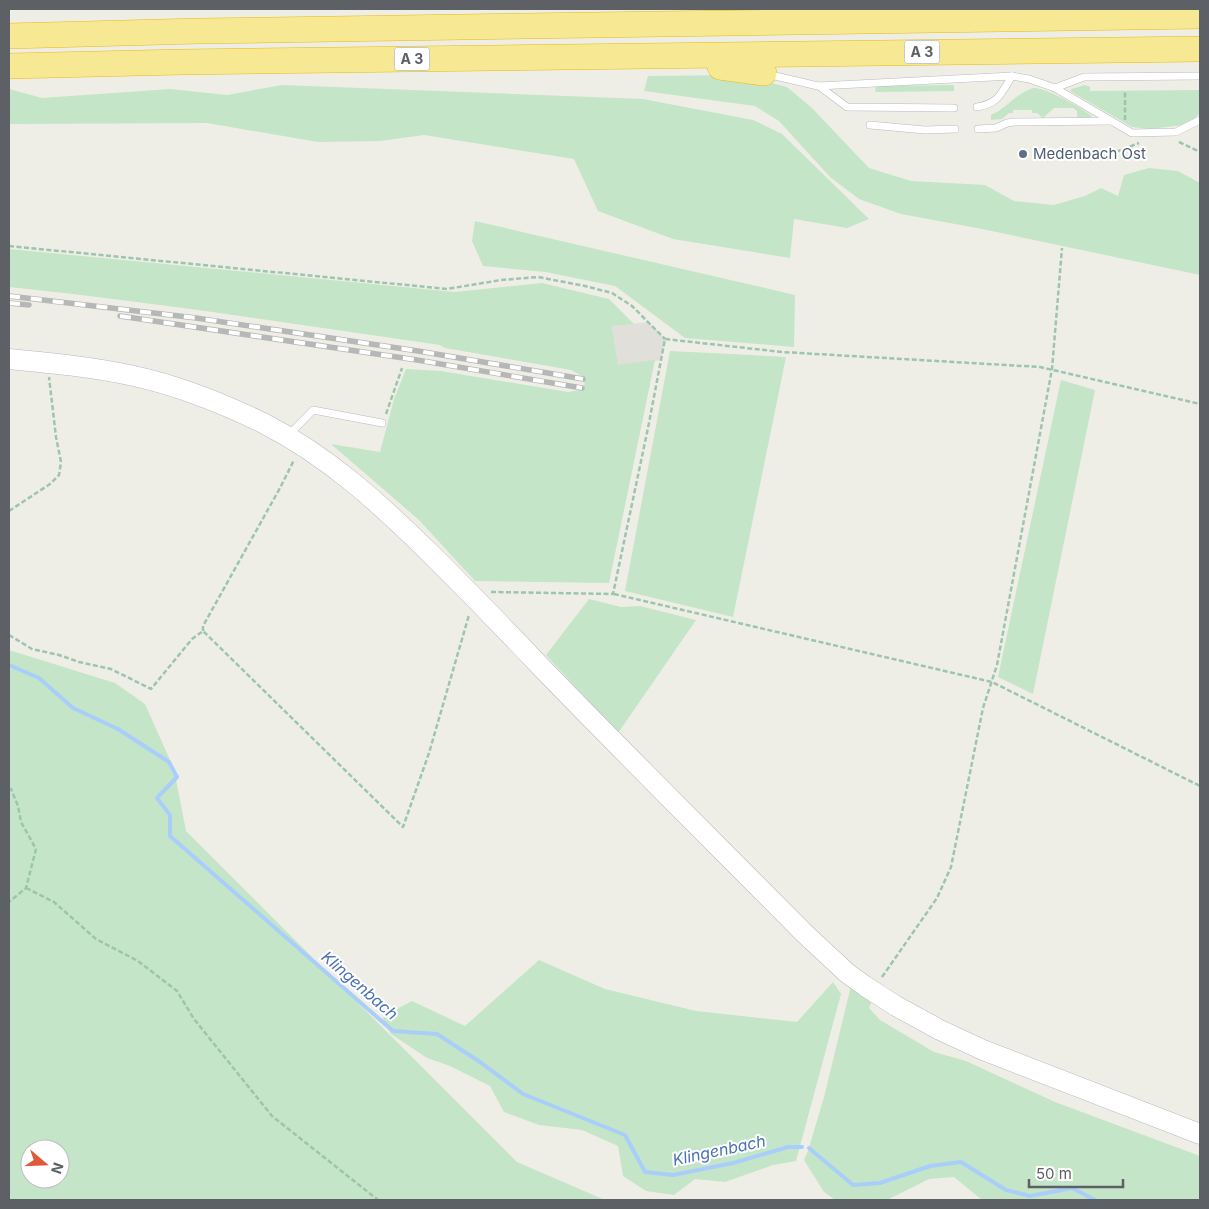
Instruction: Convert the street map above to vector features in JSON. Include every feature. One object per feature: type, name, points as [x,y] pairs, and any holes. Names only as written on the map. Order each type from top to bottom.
[{"type":"highway","points":[[433,29],[539,9]]},
{"type":"highway","name":"A 3","points":[[9,36],[1200,16]]},
{"type":"highway","name":"A 3","points":[[9,66],[1200,48]]},
{"type":"highway","points":[[643,56],[764,73]]},
{"type":"main road","points":[[9,359],[89,368],[136,376],[186,391],[237,411],[295,441],[362,489],[398,521],[804,933],[847,973],[896,1006],[940,1030],[983,1050],[1200,1134]]},
{"type":"lane","points":[[764,73],[818,86],[1012,76],[1030,79],[1055,88],[1132,133],[1176,132],[1200,120]]},
{"type":"lane","points":[[977,107],[989,105],[999,97],[1012,76]]},
{"type":"lane","points":[[1055,88],[1084,77],[1200,76]]},
{"type":"lane","points":[[818,86],[847,107],[954,108]]},
{"type":"lane","points":[[978,129],[996,128],[1014,122],[1111,121]]},
{"type":"lane","points":[[870,125],[925,130],[955,129]]},
{"type":"lane","points":[[295,441],[313,410],[382,423]]},
{"type":"path","points":[[1125,91],[1125,128]]},
{"type":"path","points":[[1173,141],[1181,142],[1200,152]]},
{"type":"path","points":[[1095,160],[1140,142]]},
{"type":"path","points":[[9,246],[447,289],[502,280],[538,277],[612,293],[632,306],[665,339],[782,352],[1052,368],[1200,404]]},
{"type":"path","points":[[872,991],[937,898],[951,867],[984,708],[997,665],[1052,368],[1062,248]]},
{"type":"path","points":[[613,594],[665,339]]},
{"type":"path","points":[[9,511],[50,484],[59,475],[61,462],[56,437],[48,363]]},
{"type":"path","points":[[382,423],[402,368]]},
{"type":"path","points":[[9,635],[32,648],[111,669],[151,689],[192,639],[203,631],[203,626],[280,488],[296,455],[295,441]]},
{"type":"path","points":[[203,631],[403,827],[429,753],[472,594],[613,594],[992,682],[1200,786]]},
{"type":"path","points":[[9,788],[18,806],[21,822],[36,849],[26,888],[9,902]]},
{"type":"path","points":[[26,888],[54,902],[96,938],[138,961],[177,992],[194,1019],[272,1116],[378,1200]]},
{"type":"shaded area","points":[[649,322],[665,339],[661,360],[618,366],[612,326]]},
{"type":"green space","points":[[740,75],[787,87],[812,108],[869,168],[911,181],[985,185],[1014,201],[1054,205],[1085,196],[1101,188],[1118,196],[1124,175],[1149,168],[1178,171],[1200,183],[1200,275],[901,214],[859,199],[830,177],[779,121],[755,106],[644,91],[648,76]]},
{"type":"green space","points":[[282,85],[643,99],[753,120],[782,134],[869,219],[847,228],[794,219],[790,258],[673,239],[598,211],[574,159],[424,135],[380,141],[318,142],[207,123],[9,124],[9,89],[42,98],[170,89],[227,95]]},
{"type":"green space","points":[[954,85],[954,91],[876,92],[875,90],[876,87],[880,86]]},
{"type":"green space","points":[[1085,85],[1090,87],[1090,91],[1200,90],[1200,113],[1192,121],[1183,125],[1149,129],[1132,127],[1070,91]]},
{"type":"green space","points":[[1033,88],[1054,94],[1092,116],[1090,118],[1077,118],[1077,111],[1073,108],[1054,108],[1043,118],[1037,113],[1032,113],[1032,110],[1013,110],[1013,113],[1009,113],[1002,119],[991,120],[991,115]]},
{"type":"green space","points":[[475,221],[795,295],[794,347],[685,338],[615,286],[545,272],[483,266],[472,241]]},
{"type":"green space","points":[[9,249],[455,292],[542,283],[609,299],[634,324],[612,326],[618,365],[655,360],[609,583],[475,581],[419,520],[331,444],[380,452],[394,399],[406,369],[441,371],[568,392],[580,390],[585,384],[580,375],[571,370],[445,348],[440,345],[171,306],[9,287]]},
{"type":"green space","points":[[670,351],[786,357],[733,617],[625,591]]},
{"type":"green space","points":[[1061,380],[1095,390],[1033,694],[998,677]]},
{"type":"green space","points":[[589,599],[621,607],[640,606],[696,620],[618,733],[546,655]]},
{"type":"green space","points":[[9,650],[115,683],[145,704],[174,769],[186,831],[517,1162],[605,1200],[9,1200]]},
{"type":"green space","points":[[539,960],[605,989],[696,1011],[797,1022],[833,982],[841,994],[796,1161],[773,1165],[725,1182],[695,1179],[674,1195],[646,1191],[623,1176],[618,1146],[582,1130],[539,1125],[504,1112],[490,1086],[450,1066],[427,1058],[391,1034],[383,1019],[384,1016],[412,1001],[465,1026]]},
{"type":"green space","points":[[851,986],[872,1001],[869,1008],[880,1020],[934,1052],[966,1061],[1055,1102],[1200,1156],[1200,1200],[982,1200],[954,1177],[929,1179],[887,1200],[835,1200],[824,1192],[804,1160],[824,1097]]},
{"type":"waterway","name":"Klingenbach","points":[[9,665],[39,678],[73,708],[118,729],[169,762],[177,777],[157,798],[170,815],[170,836],[393,1031],[437,1034],[480,1062],[523,1094],[625,1135],[645,1172],[673,1175],[733,1163],[788,1147],[802,1147]]},
{"type":"waterway","name":"Klingenbach","points":[[809,1148],[853,1185],[880,1183],[930,1166],[961,1162],[1006,1190],[1030,1196],[1072,1188],[1095,1200]]},
{"type":"railway","points":[[9,296],[196,318],[418,351],[583,379]]},
{"type":"railway","points":[[9,303],[29,305]]},
{"type":"railway","points":[[120,316],[417,360],[582,388]]},
{"type":"place","name":"Medenbach Ost","points":[[1023,154]]}]
